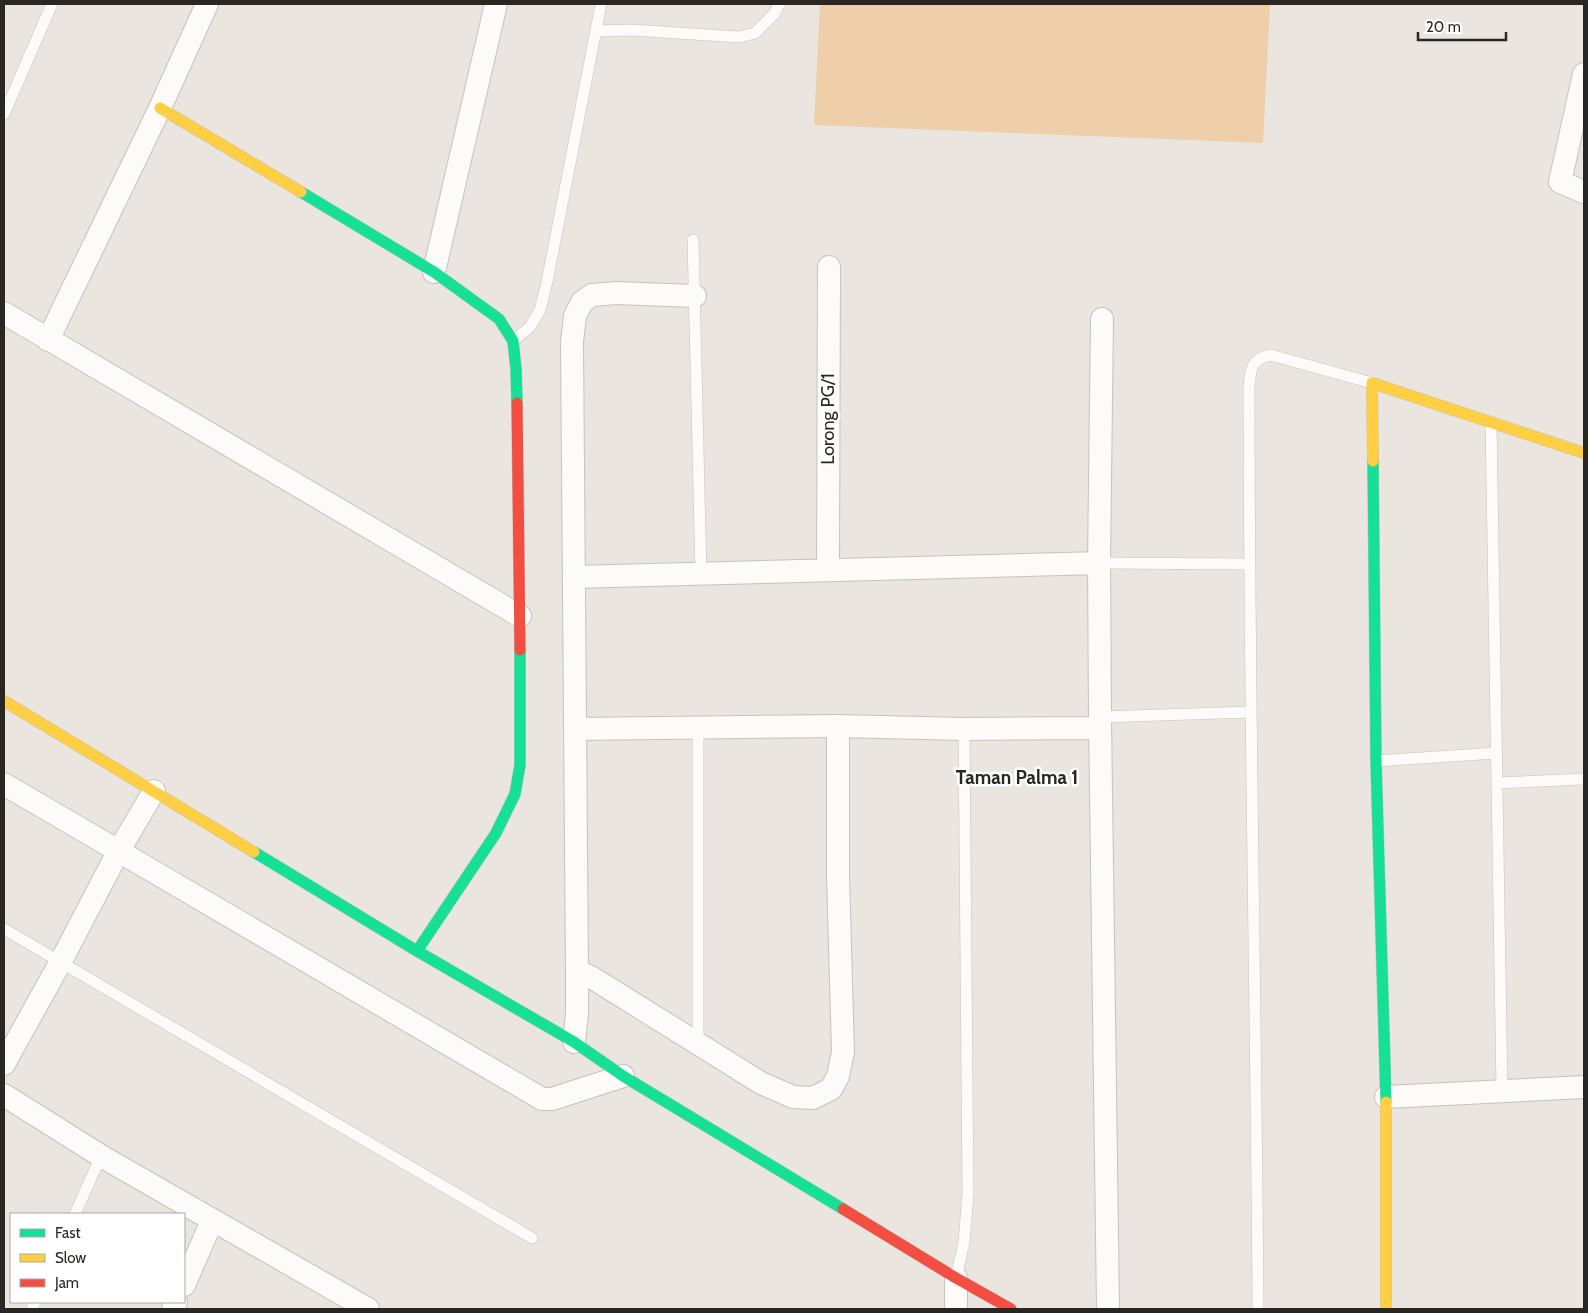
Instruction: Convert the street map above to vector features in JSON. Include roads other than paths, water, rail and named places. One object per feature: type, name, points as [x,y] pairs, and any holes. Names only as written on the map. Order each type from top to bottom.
[{"type":"street","points":[[48,340],[160,108],[207,4]]},
{"type":"street","points":[[434,272],[496,4]]},
{"type":"street","points":[[1584,74],[1560,182],[1584,192]]},
{"type":"street","points":[[160,108],[434,272],[499,319],[512,341],[516,369],[520,616],[520,765],[515,794],[496,834],[417,951]]},
{"type":"street","name":"Lorong PG/1","points":[[828,267],[828,570]]},
{"type":"street","points":[[574,1042],[577,1014],[577,971],[572,342],[575,316],[582,302],[592,295],[616,293],[695,296]]},
{"type":"street","points":[[4,313],[520,616]]},
{"type":"street","points":[[1102,319],[1099,563],[1108,1309]]},
{"type":"street","points":[[1386,1309],[1386,1097],[1376,761],[1372,383],[1584,453]]},
{"type":"street","points":[[574,577],[1099,563]]},
{"type":"street","points":[[4,701],[417,951],[574,1042],[623,1076],[956,1278],[1011,1309]]},
{"type":"street","points":[[576,729],[838,726],[964,729],[1100,722]]},
{"type":"street","points":[[577,971],[591,977],[761,1083],[793,1097],[813,1098],[831,1089],[838,1076],[843,1052],[838,876],[838,726]]},
{"type":"street","points":[[4,784],[542,1099],[552,1099],[623,1076]]},
{"type":"street","points":[[4,1064],[118,852],[154,791]]},
{"type":"street","points":[[1386,1097],[1584,1087]]},
{"type":"street","points":[[4,1095],[101,1156],[368,1309]]},
{"type":"street","points":[[185,1283],[212,1220]]},
{"type":"street","points":[[956,1278],[956,1309]]},
{"type":"lane","points":[[4,114],[52,4]]},
{"type":"lane","points":[[512,341],[530,327],[540,310],[601,4]]},
{"type":"lane","points":[[596,31],[632,30],[739,37],[756,33],[775,13],[779,4]]},
{"type":"lane","points":[[693,240],[701,574]]},
{"type":"lane","points":[[1258,1309],[1248,564],[1248,385],[1251,368],[1260,358],[1271,355],[1372,383]]},
{"type":"lane","points":[[1491,422],[1502,1091]]},
{"type":"lane","points":[[1099,563],[1248,564]]},
{"type":"lane","points":[[1100,722],[1251,712]]},
{"type":"lane","points":[[698,727],[698,1044]]},
{"type":"lane","points":[[956,1278],[964,1242],[968,1194],[964,729]]},
{"type":"lane","points":[[1376,761],[1496,753]]},
{"type":"lane","points":[[1496,783],[1584,779]]},
{"type":"lane","points":[[4,929],[532,1238]]},
{"type":"lane","points":[[75,1213],[101,1156]]},
{"type":"district","name":"Taman Palma 1","points":[[1017,777]]}]
